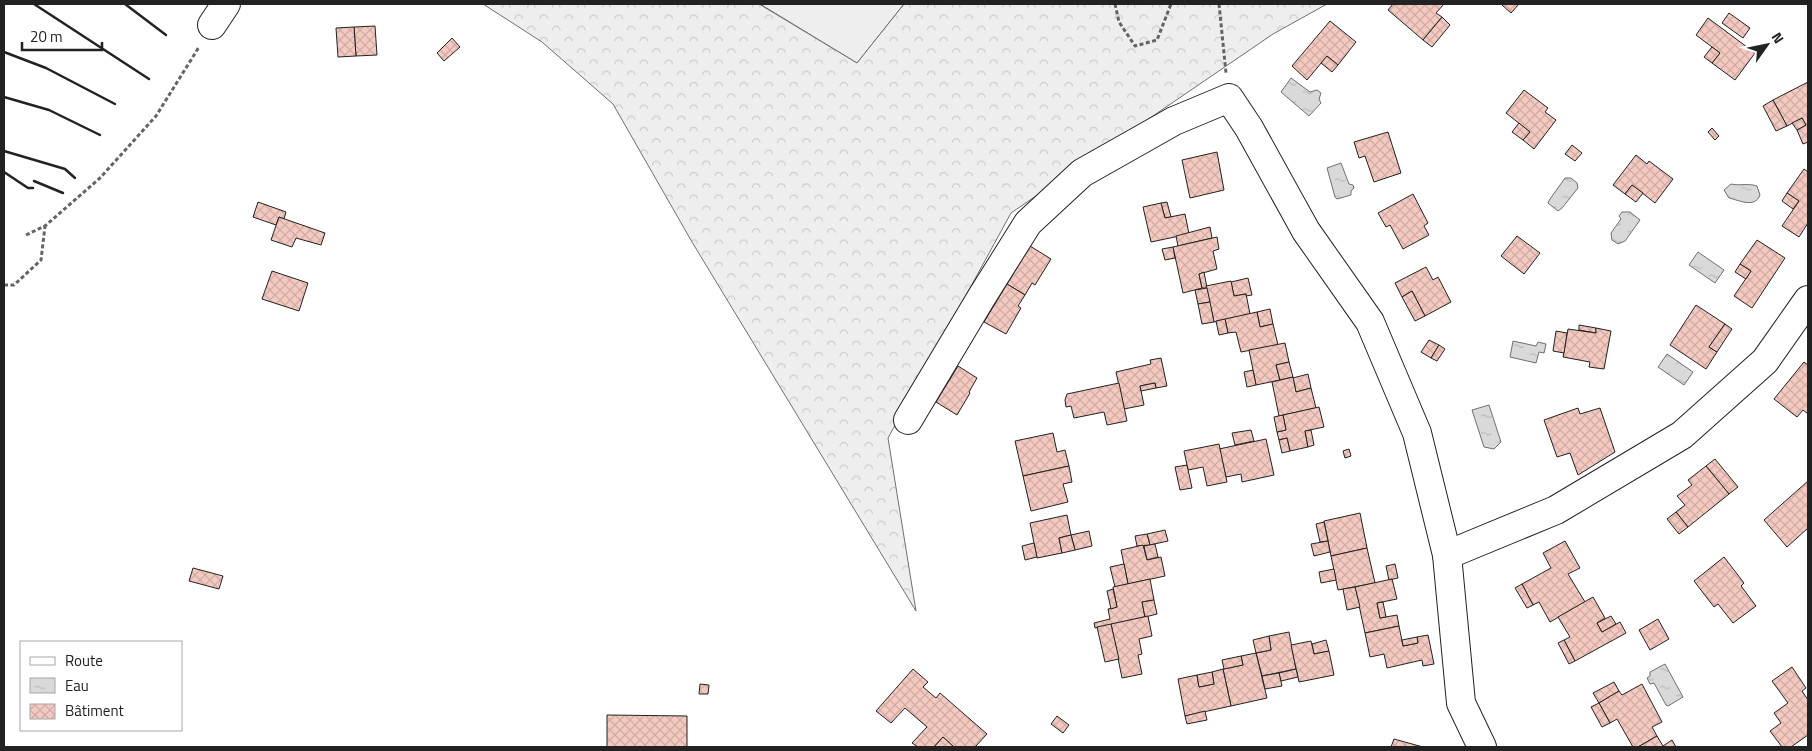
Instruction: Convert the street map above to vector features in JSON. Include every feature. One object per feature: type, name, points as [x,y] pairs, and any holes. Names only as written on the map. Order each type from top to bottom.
[{"type":"street","points":[[908,420],[980,298],[1028,223],[1082,173],[1174,121],[1228,98],[1249,128],[1306,231],[1370,322],[1418,434],[1447,554],[1461,702],[1482,747]]},
{"type":"street","points":[[1447,554],[1556,510],[1682,435],[1765,361],[1808,300]]},
{"type":"path","points":[[1115,4],[1119,22],[1136,46],[1157,40],[1171,4]]},
{"type":"path","points":[[1220,4],[1228,98]]},
{"type":"path","points":[[26,235],[45,226],[100,178],[156,116],[219,14]]},
{"type":"path","points":[[4,285],[14,286],[41,260],[45,226]]},
{"type":"green space","points":[[483,4],[759,4],[857,63],[904,4],[1327,4],[1273,34],[1011,213],[888,438],[916,611],[692,242],[613,104],[542,42]]},
{"type":"green space","points":[[760,4],[904,4],[857,63]]},
{"type":"water","points":[[1291,78],[1310,92],[1317,90],[1321,93],[1319,99],[1321,103],[1309,116],[1281,92]]},
{"type":"water","points":[[1341,163],[1349,184],[1353,185],[1354,188],[1351,191],[1351,195],[1337,199],[1327,168]]},
{"type":"water","points":[[1565,178],[1571,178],[1577,183],[1578,188],[1558,211],[1548,203]]},
{"type":"water","points":[[1731,184],[1757,186],[1760,195],[1758,199],[1751,202],[1729,198],[1724,190]]},
{"type":"water","points":[[1622,212],[1630,212],[1640,220],[1625,241],[1618,244],[1612,240],[1611,233],[1621,219],[1619,216]]},
{"type":"water","points":[[1698,252],[1724,270],[1715,283],[1689,265]]},
{"type":"water","points":[[1513,341],[1536,346],[1538,342],[1546,344],[1544,353],[1539,352],[1536,363],[1510,357]]},
{"type":"water","points":[[1667,354],[1693,372],[1684,385],[1658,367]]},
{"type":"water","points":[[1489,405],[1501,442],[1494,449],[1484,447],[1472,410]]},
{"type":"water","points":[[1665,664],[1683,697],[1668,706],[1654,683],[1650,684],[1647,678],[1650,676],[1650,672]]},
{"type":"building","points":[[1393,4],[1444,4],[1436,13],[1442,17],[1423,40],[1388,10]]},
{"type":"building","points":[[1503,4],[1519,4],[1511,13]]},
{"type":"building","points":[[1729,13],[1750,28],[1743,38],[1722,23]]},
{"type":"building","points":[[1442,17],[1450,25],[1432,47],[1423,40]]},
{"type":"building","points":[[1708,18],[1755,53],[1735,80],[1712,63],[1720,53],[1696,35]]},
{"type":"building","points":[[1330,21],[1356,42],[1338,65],[1327,56],[1307,80],[1292,66]]},
{"type":"building","points":[[375,26],[377,55],[356,56],[354,27]]},
{"type":"building","points":[[354,27],[356,56],[338,57],[336,28]]},
{"type":"building","points":[[452,38],[460,47],[444,61],[437,53]]},
{"type":"building","points":[[1712,47],[1720,53],[1712,63],[1704,57]]},
{"type":"building","points":[[1327,56],[1338,65],[1332,72],[1321,63]]},
{"type":"building","points":[[1808,82],[1808,142],[1803,144],[1797,130],[1806,125],[1802,118],[1787,126],[1773,100]]},
{"type":"building","points":[[1524,90],[1548,108],[1545,112],[1556,120],[1534,149],[1523,140],[1530,132],[1506,113]]},
{"type":"building","points":[[1773,100],[1787,126],[1776,131],[1763,106]]},
{"type":"building","points":[[1802,118],[1806,125],[1797,130],[1792,123]]},
{"type":"building","points":[[1519,123],[1530,132],[1523,140],[1512,132]]},
{"type":"building","points":[[1712,128],[1719,136],[1715,140],[1708,132]]},
{"type":"building","points":[[1388,132],[1401,173],[1374,182],[1365,156],[1359,158],[1354,142]]},
{"type":"building","points":[[1572,145],[1582,153],[1575,161],[1565,154]]},
{"type":"building","points":[[1217,152],[1224,190],[1190,198],[1182,160]]},
{"type":"building","points":[[1636,155],[1647,164],[1649,161],[1673,179],[1655,203],[1632,185],[1625,194],[1613,185]]},
{"type":"building","points":[[1804,169],[1808,172],[1808,223],[1799,237],[1782,226],[1799,201],[1787,193]]},
{"type":"building","points":[[1632,185],[1643,193],[1636,202],[1625,194]]},
{"type":"building","points":[[1787,193],[1799,201],[1793,209],[1782,201]]},
{"type":"building","points":[[1413,194],[1428,223],[1424,226],[1429,235],[1403,249],[1390,225],[1386,227],[1378,213]]},
{"type":"building","points":[[258,202],[286,212],[284,219],[279,217],[276,225],[253,217]]},
{"type":"building","points":[[1167,202],[1171,217],[1165,218],[1161,203]]},
{"type":"building","points":[[1161,203],[1165,218],[1185,214],[1189,234],[1151,242],[1143,207]]},
{"type":"building","points":[[279,217],[325,233],[321,245],[296,238],[292,247],[271,240]]},
{"type":"building","points":[[1210,227],[1212,238],[1178,246],[1176,236]]},
{"type":"building","points":[[1517,236],[1540,253],[1524,274],[1501,256]]},
{"type":"building","points":[[1217,237],[1219,249],[1213,251],[1217,269],[1199,274],[1202,288],[1183,293],[1173,247]]},
{"type":"building","points":[[1757,240],[1785,258],[1752,308],[1734,296],[1751,271],[1740,264]]},
{"type":"building","points":[[1030,246],[1051,259],[1035,285],[1032,283],[1025,295],[1007,284]]},
{"type":"building","points":[[1173,247],[1175,258],[1165,260],[1162,249]]},
{"type":"building","points":[[1740,264],[1751,271],[1746,279],[1735,272]]},
{"type":"building","points":[[1426,267],[1433,280],[1438,277],[1451,302],[1425,316],[1412,291],[1402,297],[1395,283]]},
{"type":"building","points":[[272,271],[308,283],[299,311],[262,299]]},
{"type":"building","points":[[1204,272],[1207,288],[1202,288],[1199,274]]},
{"type":"building","points":[[1248,278],[1252,295],[1234,296],[1231,282]]},
{"type":"building","points":[[1231,281],[1234,296],[1246,294],[1250,314],[1214,322],[1206,286]]},
{"type":"building","points":[[1007,284],[1025,295],[1018,306],[1021,308],[1006,334],[984,322]]},
{"type":"building","points":[[1207,288],[1210,302],[1198,304],[1195,290]]},
{"type":"building","points":[[1412,291],[1425,316],[1415,321],[1402,297]]},
{"type":"building","points":[[1210,302],[1214,322],[1202,324],[1198,304]]},
{"type":"building","points":[[1696,305],[1725,324],[1709,347],[1717,352],[1706,369],[1670,345]]},
{"type":"building","points":[[1270,309],[1273,324],[1260,327],[1257,312]]},
{"type":"building","points":[[1257,312],[1260,327],[1273,324],[1278,345],[1241,352],[1236,332],[1228,333],[1225,319]]},
{"type":"building","points":[[1225,319],[1228,333],[1219,335],[1216,321]]},
{"type":"building","points":[[1725,324],[1732,329],[1717,352],[1709,347]]},
{"type":"building","points":[[1579,325],[1596,328],[1596,333],[1579,330]]},
{"type":"building","points":[[1596,328],[1611,331],[1604,369],[1589,367],[1590,362],[1563,357],[1568,329],[1596,333]]},
{"type":"building","points":[[1556,331],[1567,333],[1564,353],[1553,351]]},
{"type":"building","points":[[1429,340],[1439,345],[1431,358],[1421,352]]},
{"type":"building","points":[[1285,343],[1289,362],[1276,365],[1280,380],[1256,385],[1249,350]]},
{"type":"building","points":[[1439,345],[1445,349],[1437,361],[1431,358]]},
{"type":"building","points":[[1161,358],[1167,386],[1156,388],[1155,383],[1140,386],[1144,405],[1124,409],[1116,372],[1151,364],[1150,360]]},
{"type":"building","points":[[1289,362],[1293,377],[1280,380],[1276,365]]},
{"type":"building","points":[[1804,362],[1808,365],[1808,414],[1803,410],[1797,417],[1774,399]]},
{"type":"building","points":[[958,366],[977,378],[957,415],[936,402]]},
{"type":"building","points":[[1253,370],[1256,385],[1247,387],[1244,372]]},
{"type":"building","points":[[1308,374],[1311,388],[1296,392],[1293,378]]},
{"type":"building","points":[[1293,377],[1296,392],[1311,388],[1316,408],[1279,416],[1272,382]]},
{"type":"building","points":[[1119,383],[1127,421],[1107,425],[1104,412],[1074,418],[1071,406],[1066,407],[1065,400],[1067,394]]},
{"type":"building","points":[[1155,383],[1156,388],[1141,391],[1140,386]]},
{"type":"building","points":[[1319,407],[1324,427],[1305,431],[1308,447],[1290,451],[1287,438],[1279,440],[1277,432],[1286,430],[1283,415]]},
{"type":"building","points":[[1578,408],[1580,414],[1600,408],[1615,452],[1578,475],[1570,453],[1557,457],[1544,420]]},
{"type":"building","points":[[1283,415],[1286,430],[1277,432],[1274,417]]},
{"type":"building","points":[[1251,430],[1254,441],[1235,445],[1232,433]]},
{"type":"building","points":[[1311,430],[1314,445],[1308,447],[1305,431]]},
{"type":"building","points":[[1053,433],[1057,452],[1065,450],[1069,466],[1023,476],[1015,441]]},
{"type":"building","points":[[1287,438],[1290,451],[1282,453],[1279,440]]},
{"type":"building","points":[[1266,439],[1274,475],[1242,482],[1241,474],[1226,477],[1219,449]]},
{"type":"building","points":[[1219,444],[1227,482],[1207,486],[1203,467],[1188,470],[1184,451]]},
{"type":"building","points":[[1349,449],[1351,456],[1345,458],[1343,451]]},
{"type":"building","points":[[1715,459],[1738,487],[1729,494],[1706,466]]},
{"type":"building","points":[[1187,465],[1192,488],[1180,490],[1175,467]]},
{"type":"building","points":[[1069,466],[1072,482],[1063,484],[1068,502],[1031,511],[1023,476]]},
{"type":"building","points":[[1706,466],[1729,494],[1688,527],[1676,512],[1685,505],[1677,496],[1692,485],[1688,480]]},
{"type":"building","points":[[1808,481],[1808,528],[1787,547],[1764,520]]},
{"type":"building","points":[[1676,512],[1688,527],[1679,534],[1667,519]]},
{"type":"building","points":[[1360,513],[1367,548],[1331,556],[1324,521]]},
{"type":"building","points":[[1067,515],[1071,535],[1059,538],[1062,553],[1037,558],[1030,523]]},
{"type":"building","points":[[1324,522],[1328,541],[1320,542],[1316,524]]},
{"type":"building","points":[[1165,530],[1168,541],[1150,545],[1147,534]]},
{"type":"building","points":[[1089,531],[1092,546],[1075,550],[1071,535]]},
{"type":"building","points":[[1147,534],[1150,545],[1137,546],[1135,536]]},
{"type":"building","points":[[1071,535],[1075,550],[1062,553],[1059,538]]},
{"type":"building","points":[[1328,541],[1330,552],[1314,556],[1311,544]]},
{"type":"building","points":[[1565,541],[1580,568],[1568,574],[1585,602],[1550,622],[1539,602],[1533,605],[1522,584],[1551,568],[1543,553]]},
{"type":"building","points":[[1034,543],[1037,557],[1025,560],[1022,546]]},
{"type":"building","points":[[1155,544],[1158,557],[1147,560],[1144,546]]},
{"type":"building","points":[[1143,545],[1147,560],[1161,557],[1165,576],[1128,584],[1121,550]]},
{"type":"building","points":[[1367,548],[1375,583],[1338,590],[1331,556]]},
{"type":"building","points":[[1724,557],[1744,583],[1741,586],[1756,606],[1733,623],[1718,604],[1714,607],[1694,581]]},
{"type":"building","points":[[1124,564],[1128,584],[1115,587],[1110,567]]},
{"type":"building","points":[[1395,564],[1398,578],[1389,580],[1386,566]]},
{"type":"building","points":[[193,568],[223,576],[219,589],[189,581]]},
{"type":"building","points":[[1334,569],[1336,580],[1321,583],[1319,572]]},
{"type":"building","points":[[1150,579],[1154,600],[1142,602],[1145,617],[1095,628],[1094,623],[1110,619],[1108,609],[1117,607],[1113,587]]},
{"type":"building","points":[[1392,579],[1397,599],[1377,603],[1380,618],[1397,615],[1399,626],[1365,633],[1355,587]]},
{"type":"building","points":[[1522,584],[1533,605],[1527,608],[1515,588]]},
{"type":"building","points":[[1355,587],[1360,607],[1347,610],[1343,589]]},
{"type":"building","points":[[1113,589],[1117,607],[1111,609],[1107,591]]},
{"type":"building","points":[[1593,597],[1605,618],[1597,623],[1602,632],[1620,622],[1626,633],[1575,661],[1564,640],[1570,637],[1558,617]]},
{"type":"building","points":[[1154,600],[1157,614],[1145,617],[1142,602]]},
{"type":"building","points":[[1383,602],[1386,617],[1380,618],[1377,603]]},
{"type":"building","points":[[1148,616],[1152,636],[1139,639],[1142,654],[1138,655],[1142,674],[1122,678],[1111,624]]},
{"type":"building","points":[[1611,616],[1616,624],[1602,632],[1597,623]]},
{"type":"building","points":[[1658,619],[1669,639],[1650,650],[1639,630]]},
{"type":"building","points":[[1111,624],[1119,659],[1105,662],[1097,627]]},
{"type":"building","points":[[1399,626],[1403,646],[1418,643],[1417,637],[1428,635],[1434,664],[1423,666],[1422,660],[1387,668],[1384,654],[1370,657],[1365,633]]},
{"type":"building","points":[[1289,632],[1296,669],[1262,676],[1256,653],[1271,650],[1269,636]]},
{"type":"building","points":[[1269,636],[1271,650],[1256,653],[1253,640]]},
{"type":"building","points":[[1417,637],[1418,643],[1403,646],[1402,640]]},
{"type":"building","points":[[1326,640],[1329,651],[1314,654],[1312,644]]},
{"type":"building","points":[[1564,640],[1575,661],[1569,664],[1558,643]]},
{"type":"building","points":[[1311,641],[1314,654],[1329,651],[1334,675],[1299,682],[1291,645]]},
{"type":"building","points":[[1256,653],[1267,698],[1231,706],[1223,669],[1243,665],[1241,656]]},
{"type":"building","points":[[1241,656],[1243,665],[1224,669],[1222,660]]},
{"type":"building","points":[[1792,667],[1806,688],[1802,691],[1808,700],[1808,735],[1791,747],[1782,747],[1770,731],[1781,723],[1774,713],[1788,703],[1772,681]]},
{"type":"building","points":[[913,669],[928,682],[923,687],[936,698],[940,693],[987,734],[975,747],[954,747],[943,737],[934,747],[918,747],[912,743],[927,727],[905,708],[891,723],[876,711]]},
{"type":"building","points":[[1223,669],[1231,706],[1185,716],[1178,679],[1197,675],[1199,687],[1214,684],[1212,672]]},
{"type":"building","points":[[1296,669],[1298,677],[1281,681],[1279,673]]},
{"type":"building","points":[[1212,672],[1214,684],[1199,687],[1197,675]]},
{"type":"building","points":[[1279,673],[1282,686],[1265,689],[1262,676]]},
{"type":"building","points":[[1614,682],[1619,691],[1599,703],[1593,693]]},
{"type":"building","points":[[700,684],[709,685],[708,694],[699,694]]},
{"type":"building","points":[[1642,684],[1662,722],[1652,727],[1657,736],[1638,747],[1633,747],[1617,719],[1610,723],[1599,703],[1619,691],[1622,695]]},
{"type":"building","points":[[1599,703],[1610,723],[1602,727],[1591,707]]},
{"type":"building","points":[[1205,711],[1207,720],[1187,724],[1185,716]]},
{"type":"building","points":[[607,715],[687,716],[687,747],[607,747]]},
{"type":"building","points":[[1057,716],[1069,725],[1063,733],[1051,724]]},
{"type":"building","points":[[1657,736],[1663,746],[1672,740],[1676,747],[1638,747]]},
{"type":"building","points":[[943,737],[954,747],[934,747]]},
{"type":"building","points":[[1394,739],[1423,747],[1391,747]]},
{"type":"wall","points":[[34,4],[149,79]]},
{"type":"wall","points":[[125,4],[166,35]]},
{"type":"wall","points":[[4,52],[46,68],[115,104]]},
{"type":"wall","points":[[4,97],[49,110],[100,135]]},
{"type":"wall","points":[[4,151],[65,169],[75,178]]},
{"type":"wall","points":[[4,172],[28,188],[33,188]]},
{"type":"wall","points":[[34,181],[63,193]]}]
